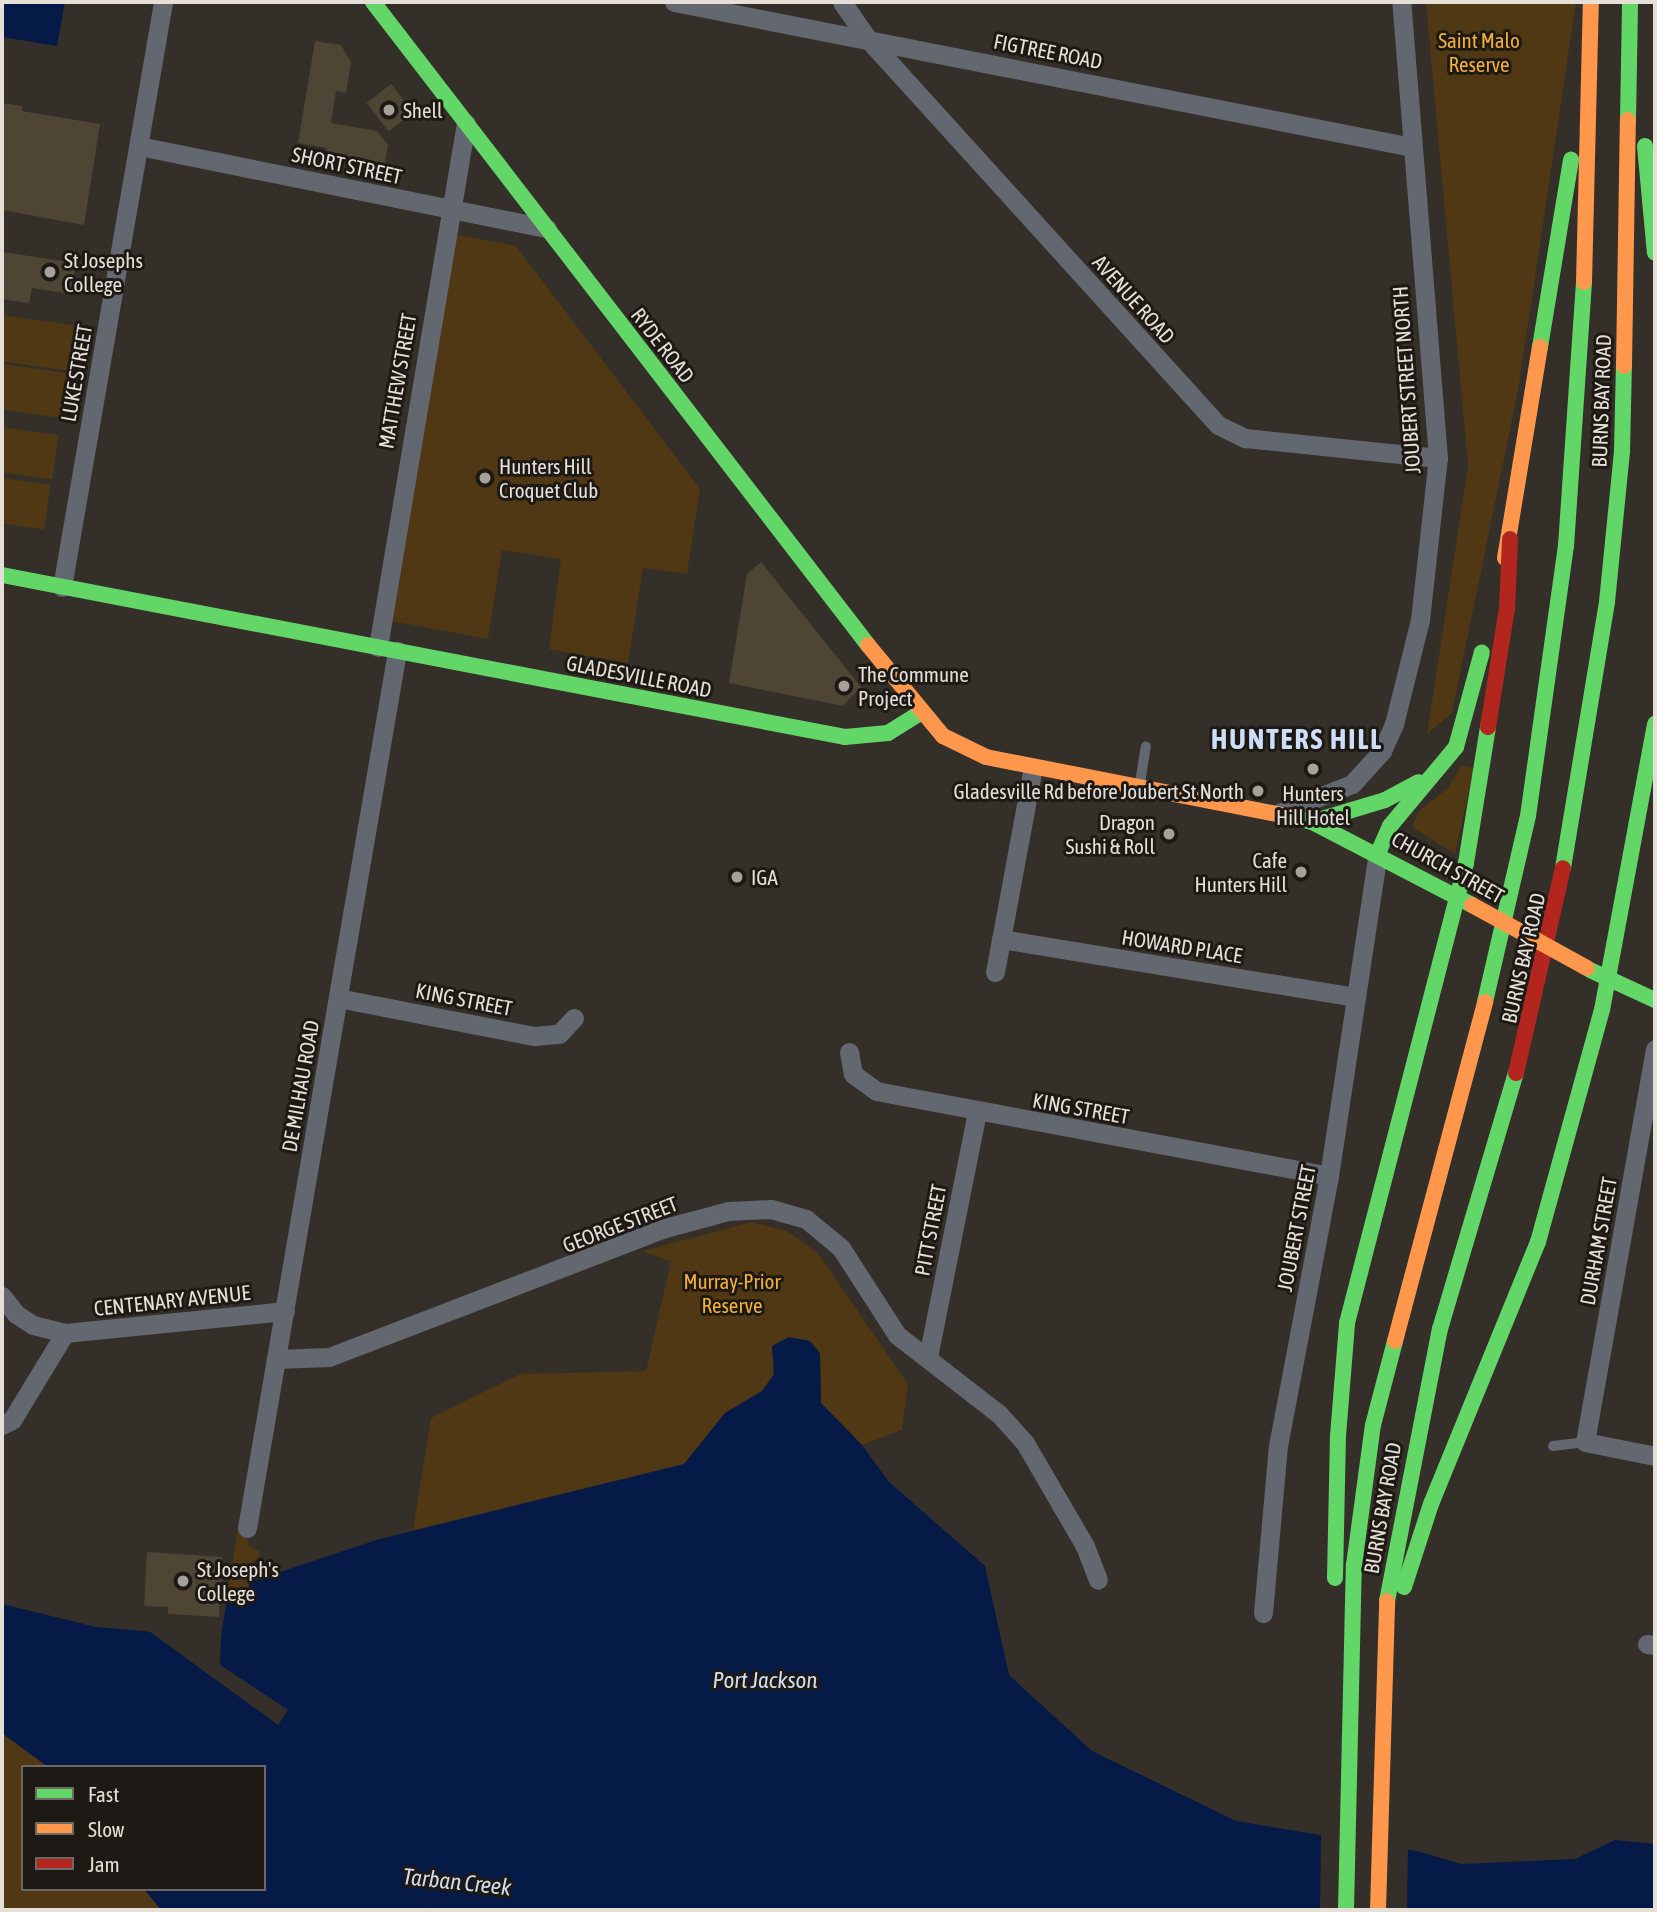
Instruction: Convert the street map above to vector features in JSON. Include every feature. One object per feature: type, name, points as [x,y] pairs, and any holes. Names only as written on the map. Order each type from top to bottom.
[{"type":"main road","name":"RYDE ROAD","points":[[373,2],[920,713]]},
{"type":"main road","name":"BURNS BAY ROAD","points":[[1346,1910],[1347,1718],[1354,1565],[1373,1425],[1500,942],[1528,816],[1566,546],[1586,261],[1587,55],[1591,2]]},
{"type":"main road","name":"BURNS BAY ROAD","points":[[1378,1910],[1383,1635],[1411,1460],[1440,1329],[1516,1075],[1555,919],[1585,753],[1622,451],[1631,2]]},
{"type":"main road","points":[[1631,2],[1655,253]]},
{"type":"main road","points":[[1378,853],[1390,826],[1444,766],[1464,725],[1510,539],[1587,55]]},
{"type":"main road","points":[[1334,1600],[1338,1436],[1349,1311],[1465,901],[1507,609],[1510,539]]},
{"type":"main road","name":"GLADESVILLE ROAD","points":[[2,575],[845,737],[888,733],[920,713]]},
{"type":"main road","points":[[920,713],[964,750],[1033,767],[1139,786]]},
{"type":"main road","points":[[1380,1718],[1401,1597],[1431,1504],[1538,1242],[1608,980],[1655,724]]},
{"type":"main road","points":[[1312,822],[1385,800],[1444,766]]},
{"type":"main road","name":"CHURCH STREET","points":[[1139,786],[1251,806],[1312,822],[1378,853],[1608,980],[1655,1000]]},
{"type":"main road","points":[[1334,1626],[1347,1718]]},
{"type":"street","name":"LUKE STREET","points":[[62,587],[163,2]]},
{"type":"street","name":"FIGTREE ROAD","points":[[674,2],[1412,147]]},
{"type":"street","name":"AVENUE ROAD","points":[[842,2],[867,38],[1218,425],[1245,438],[1438,458]]},
{"type":"street","name":"JOUBERT STREET NORTH","points":[[1278,813],[1352,784],[1382,751],[1394,724],[1420,620],[1438,458],[1401,2]]},
{"type":"street","name":"MATTHEW STREET","points":[[387,649],[449,209],[466,123]]},
{"type":"street","name":"SHORT STREET","points":[[139,146],[547,228]]},
{"type":"street","name":"DE MILHAU ROAD","points":[[247,1528],[338,998],[387,649]]},
{"type":"street","points":[[995,972],[1033,767]]},
{"type":"street","name":"JOUBERT STREET","points":[[1263,1613],[1278,1446],[1329,1176],[1378,853]]},
{"type":"street","name":"HOWARD PLACE","points":[[1001,939],[1356,997]]},
{"type":"street","name":"KING STREET","points":[[338,998],[534,1036],[559,1034],[574,1018]]},
{"type":"street","name":"DURHAM STREET","points":[[1585,1442],[1655,1049]]},
{"type":"street","name":"KING STREET","points":[[849,1052],[853,1074],[876,1091],[1329,1176]]},
{"type":"street","name":"PITT STREET","points":[[928,1357],[977,1112]]},
{"type":"street","name":"GEORGE STREET","points":[[276,1359],[329,1357],[665,1228],[728,1211],[771,1209],[806,1219],[841,1248],[897,1335],[999,1414],[1025,1443],[1085,1546],[1098,1580]]},
{"type":"street","name":"CENTENARY AVENUE","points":[[2,1296],[16,1314],[33,1325],[64,1338],[285,1311]]},
{"type":"street","points":[[2,1425],[12,1420],[64,1338]]},
{"type":"street","points":[[1585,1442],[1655,1455]]},
{"type":"lane","points":[[1139,786],[1146,747]]},
{"type":"lane","points":[[1553,1446],[1585,1442]]},
{"type":"green space","name":"Saint Malo Reserve","points":[[1426,2],[1576,2],[1519,385],[1452,713],[1427,734],[1468,466]]},
{"type":"green space","points":[[453,234],[516,246],[700,489],[687,574],[643,568],[628,663],[549,649],[561,559],[502,550],[488,639],[391,621]]},
{"type":"green space","points":[[2,315],[76,325],[70,371],[2,361]]},
{"type":"green space","points":[[2,364],[68,373],[62,418],[2,409]]},
{"type":"green space","points":[[2,427],[58,435],[52,479],[2,472]]},
{"type":"green space","points":[[2,478],[51,485],[44,529],[2,523]]},
{"type":"green space","points":[[1461,765],[1474,768],[1455,854],[1412,827],[1418,812],[1449,787]]},
{"type":"green space","name":"Murray-Prior Reserve","points":[[752,1222],[787,1231],[817,1252],[908,1384],[902,1430],[862,1445],[821,1403],[820,1353],[772,1346],[774,1374],[762,1391],[725,1413],[684,1464],[413,1530],[431,1418],[520,1374],[646,1371],[671,1262],[643,1251]]},
{"type":"green space","points":[[239,1523],[250,1547],[259,1551],[259,1558],[251,1563],[250,1591],[228,1587]]},
{"type":"green space","points":[[2,1733],[45,1765],[21,1765],[21,1891],[146,1891],[161,1910],[2,1910]]},
{"type":"water","points":[[2,2],[65,2],[57,46],[2,37]]},
{"type":"water","name":"Port Jackson","points":[[789,1337],[810,1341],[820,1353],[821,1403],[862,1445],[889,1482],[985,1566],[1009,1675],[1092,1751],[1236,1821],[1416,1851],[1462,1864],[1575,1859],[1615,1840],[1655,1844],[1655,1910],[161,1910],[146,1891],[266,1891],[266,1765],[45,1765],[2,1733],[2,1604],[96,1627],[221,1638],[227,1598],[247,1593],[250,1582],[380,1539],[684,1464],[725,1413],[762,1391],[774,1374],[772,1346]]},
{"type":"pier","points":[[146,1629],[221,1638],[220,1665],[288,1710],[278,1725]]},
{"type":"pier","points":[[1321,1831],[1408,1846],[1407,1910],[1320,1910]]},
{"type":"building","points":[[315,41],[341,45],[351,62],[346,93],[336,91],[331,123],[377,131],[388,145],[384,169],[325,159],[327,148],[298,143]]},
{"type":"building","points":[[391,84],[413,112],[389,131],[367,103]]},
{"type":"building","points":[[2,103],[22,106],[22,111],[100,124],[84,225],[2,210]]},
{"type":"building","points":[[2,252],[76,263],[71,294],[32,288],[29,303],[2,299]]},
{"type":"building","points":[[761,562],[861,687],[843,706],[729,683],[747,574]]},
{"type":"building","name":"St Joseph's College","points":[[147,1552],[222,1557],[219,1617],[168,1614],[168,1607],[144,1606]]},
{"type":"traffic: fast","points":[[373,2],[868,645]]},
{"type":"traffic: fast","points":[[1628,120],[1630,2]]},
{"type":"traffic: fast","points":[[1645,146],[1655,253]]},
{"type":"traffic: fast","points":[[1540,347],[1571,160]]},
{"type":"traffic: fast","points":[[1485,1002],[1528,816],[1566,546],[1584,282]]},
{"type":"traffic: fast","points":[[1563,868],[1607,602],[1622,451],[1624,366]]},
{"type":"traffic: fast","points":[[2,575],[845,737],[888,733],[920,713]]},
{"type":"traffic: fast","points":[[1378,853],[1390,826],[1456,747],[1482,652]]},
{"type":"traffic: fast","points":[[1404,1587],[1431,1504],[1538,1242],[1602,1010],[1655,724]]},
{"type":"traffic: fast","points":[[1335,1578],[1338,1436],[1347,1323],[1466,863],[1488,727]]},
{"type":"traffic: fast","points":[[1312,822],[1385,800],[1419,782]]},
{"type":"traffic: fast","points":[[1292,817],[1312,822],[1472,905]]},
{"type":"traffic: fast","points":[[1590,970],[1655,1000]]},
{"type":"traffic: fast","points":[[1387,1601],[1440,1329],[1516,1073]]},
{"type":"traffic: fast","points":[[1346,1910],[1354,1565],[1373,1425],[1395,1341]]},
{"type":"traffic: slow","points":[[1584,282],[1591,2]]},
{"type":"traffic: slow","points":[[1624,366],[1628,120]]},
{"type":"traffic: slow","points":[[1505,558],[1540,347]]},
{"type":"traffic: slow","points":[[868,645],[943,736],[986,757],[1292,817]]},
{"type":"traffic: slow","points":[[1472,905],[1587,968]]},
{"type":"traffic: slow","points":[[1395,1341],[1485,1002]]},
{"type":"traffic: slow","points":[[1378,1910],[1387,1601]]},
{"type":"traffic: jam","points":[[1488,727],[1507,609],[1510,539]]},
{"type":"traffic: jam","points":[[1516,1073],[1563,868]]},
{"type":"place","name":"Shell","points":[[389,110]]},
{"type":"place","name":"St Josephs College","points":[[50,272]]},
{"type":"place","name":"Hunters Hill Croquet Club","points":[[485,478]]},
{"type":"place","name":"The Commune Project","points":[[844,686]]},
{"type":"place","name":"Hunters Hill Hotel","points":[[1313,769]]},
{"type":"place","name":"Gladesville Rd before Joubert St North","points":[[1258,791]]},
{"type":"place","name":"Dragon Sushi & Roll","points":[[1169,834]]},
{"type":"place","name":"Cafe Hunters Hill","points":[[1301,872]]},
{"type":"place","name":"IGA","points":[[737,877]]},
{"type":"place","name":"St Joseph's College","points":[[183,1581]]},
{"type":"district","name":"HUNTERS HILL","points":[[1297,739]]},
{"type":"water label","name":"Tarban Creek","points":[[457,1882]]}]
